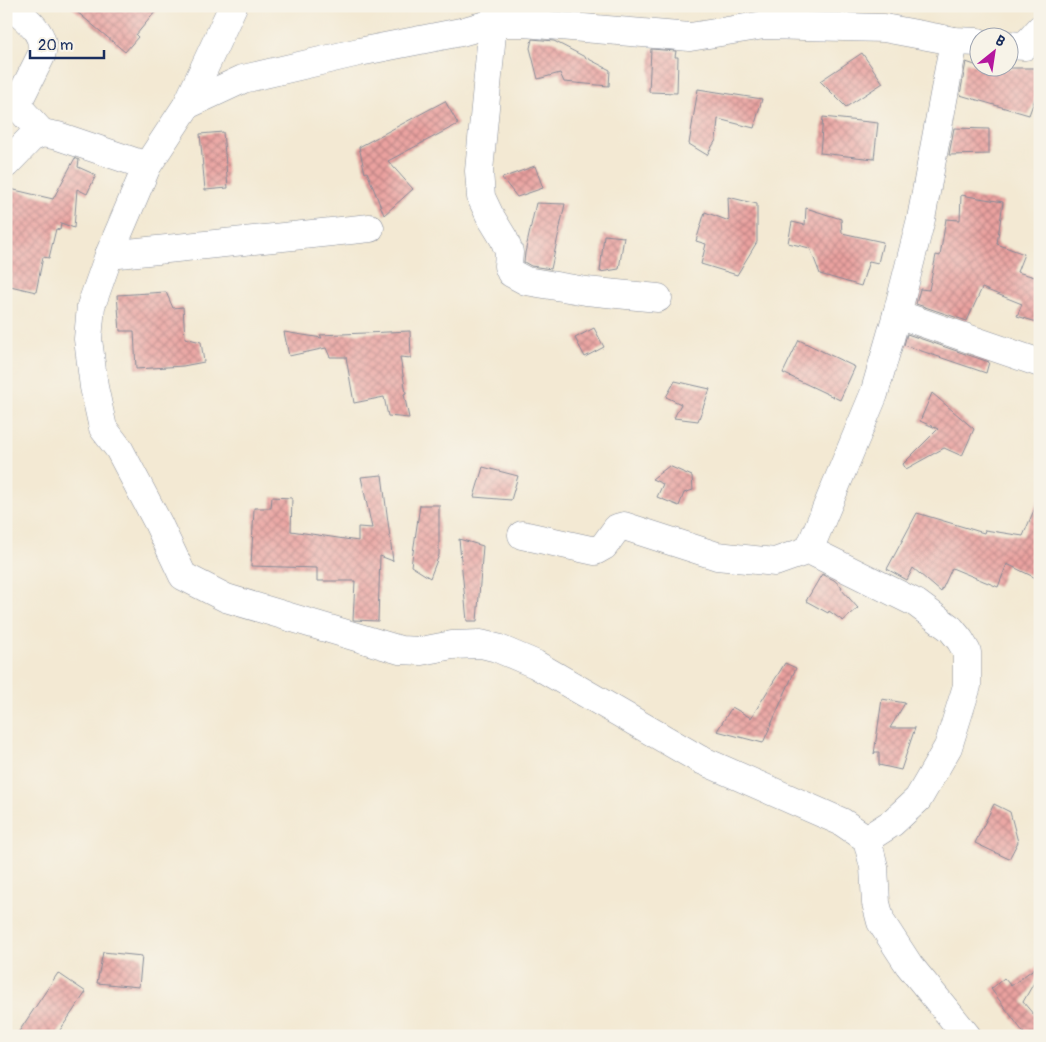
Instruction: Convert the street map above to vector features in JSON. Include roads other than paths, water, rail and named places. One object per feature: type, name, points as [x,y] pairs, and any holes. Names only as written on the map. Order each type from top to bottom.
[{"type":"street","points":[[11,6],[37,30],[43,42],[41,56],[18,102],[20,109],[42,133],[58,136],[147,166]]},
{"type":"street","points":[[233,6],[187,105],[147,166],[109,255],[91,306],[88,339],[94,387],[103,428],[123,457],[158,523],[183,576],[226,598],[400,650],[421,651],[481,644],[497,648],[535,664],[699,759],[842,822],[867,839],[874,867],[876,903],[881,922],[909,965],[967,1036]]},
{"type":"street","points":[[187,105],[244,79],[359,52],[461,32],[496,15],[524,23],[690,37],[764,25],[884,28],[966,41],[897,314],[874,394],[809,550]]},
{"type":"street","points":[[496,15],[479,171],[481,198],[504,239],[509,252],[508,266],[511,273],[526,281],[586,291],[658,298]]},
{"type":"street","points":[[1018,46],[1025,46],[1040,29]]},
{"type":"street","points":[[6,164],[32,138],[42,133]]},
{"type":"street","points":[[109,255],[370,228]]},
{"type":"street","points":[[897,314],[1040,362]]},
{"type":"street","points":[[522,535],[595,551],[604,546],[616,528],[624,526],[717,556],[775,562],[809,550],[916,602],[951,629],[960,640],[966,652],[967,686],[948,747],[918,799],[892,823],[867,839]]}]
